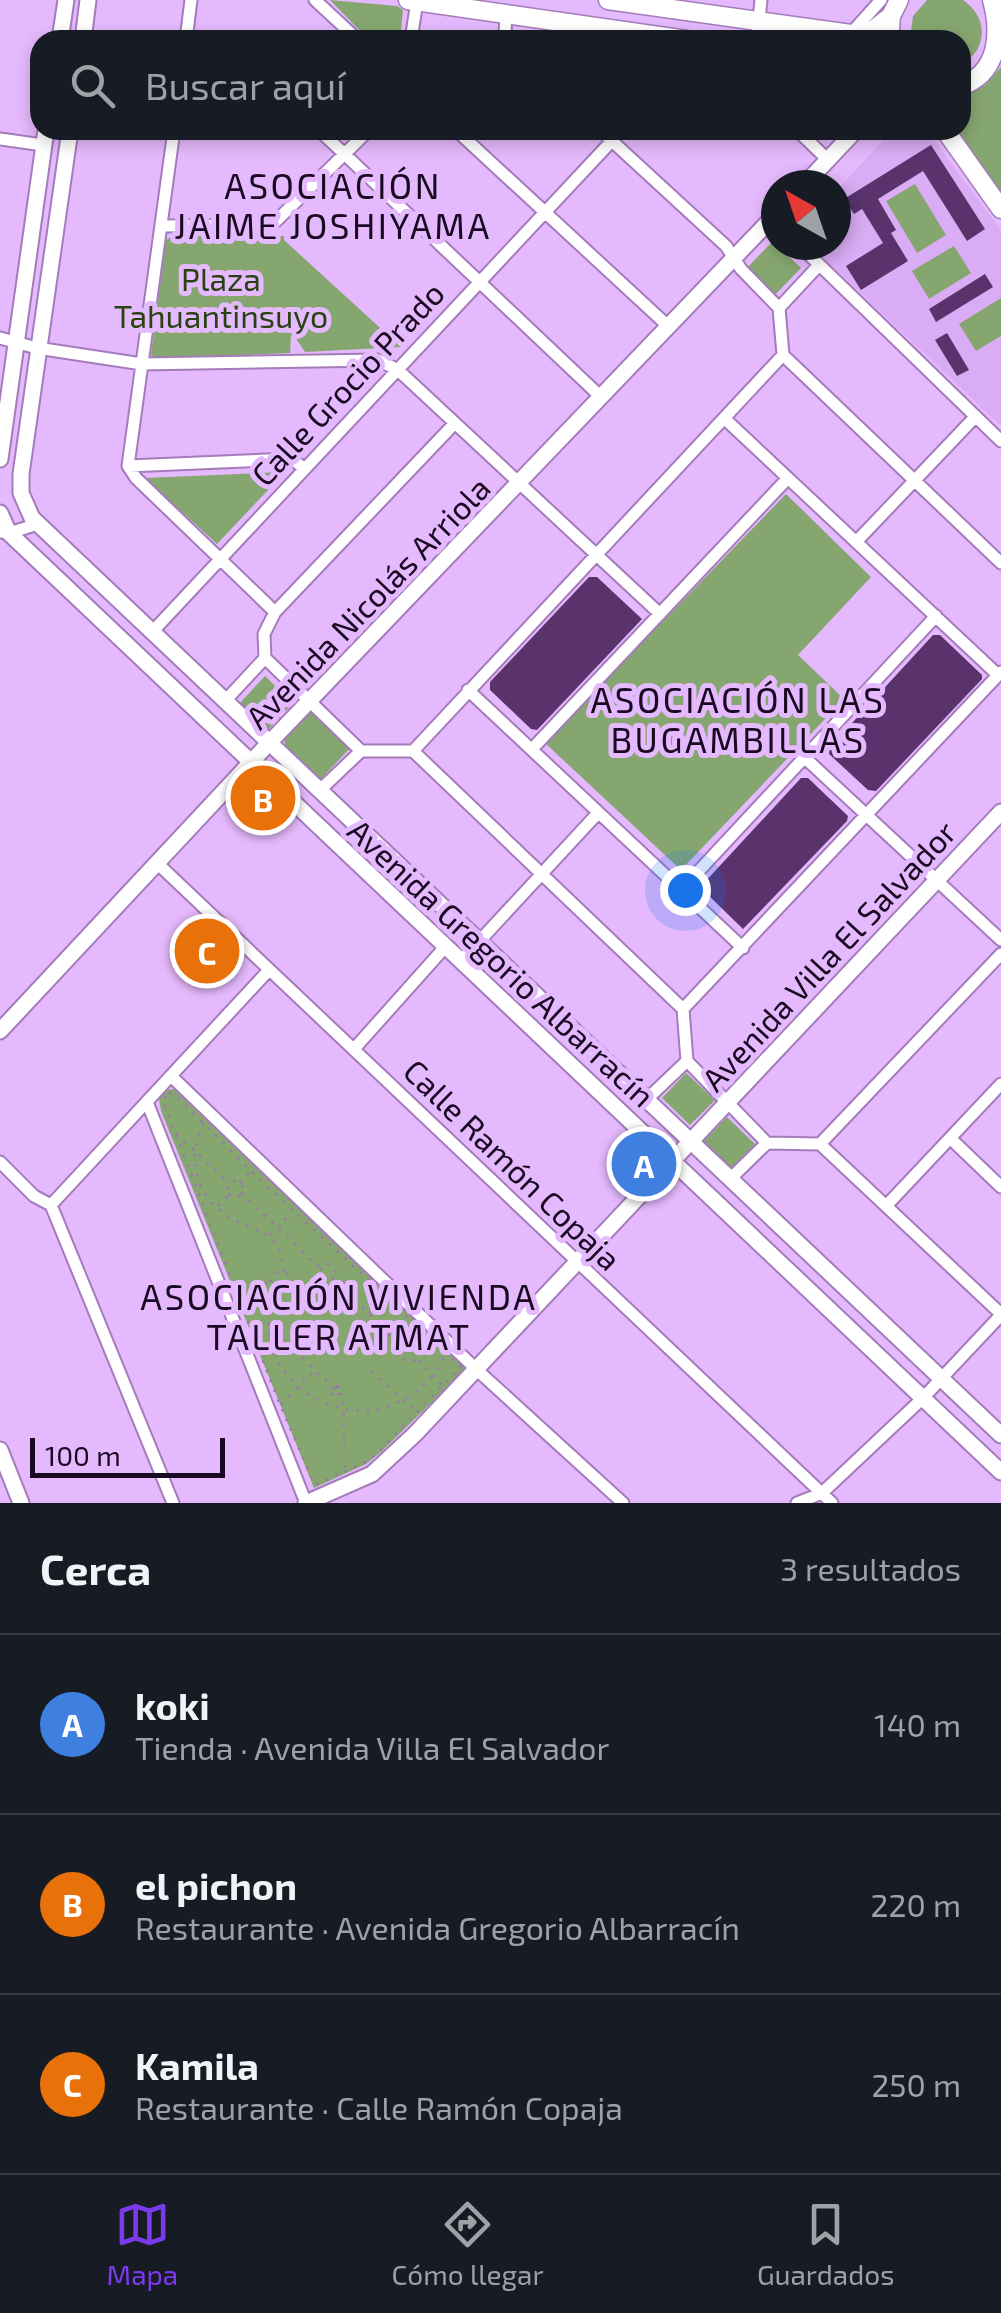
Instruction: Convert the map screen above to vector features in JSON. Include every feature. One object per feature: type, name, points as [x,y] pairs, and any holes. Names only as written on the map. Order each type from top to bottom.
[{"type":"main road","points":[[608,0],[757,30]]},
{"type":"main road","points":[[413,1],[617,30]]},
{"type":"main road","points":[[873,30],[890,5]]},
{"type":"main road","points":[[889,30],[890,5]]},
{"type":"main road","points":[[971,80],[985,72],[996,57],[1001,40],[998,12]]},
{"type":"main road","points":[[952,140],[1001,209]]},
{"type":"street","points":[[62,30],[66,0]]},
{"type":"street","points":[[84,30],[88,0]]},
{"type":"street","points":[[187,30],[191,0]]},
{"type":"street","points":[[315,0],[347,30]]},
{"type":"street","points":[[757,30],[761,0]]},
{"type":"street","points":[[412,30],[413,1]]},
{"type":"street","points":[[505,30],[506,14]]},
{"type":"street","points":[[0,139],[30,138]]},
{"type":"street","points":[[0,460],[8,340],[43,140]]},
{"type":"street","points":[[0,514],[5,532],[38,524],[24,502],[20,484],[68,140]]},
{"type":"street","points":[[173,140],[128,466],[275,612]]},
{"type":"street","points":[[330,140],[600,397]]},
{"type":"street","points":[[161,226],[272,225],[360,140]]},
{"type":"street","points":[[467,140],[668,326]]},
{"type":"street","points":[[807,140],[828,160]]},
{"type":"street","points":[[818,170],[847,140]]},
{"type":"street","points":[[612,142],[726,246],[779,308],[783,356],[1001,563]]},
{"type":"street","name":"Calle Grocio Prado","points":[[154,630],[612,142]]},
{"type":"street","name":"Avenida Nicolás Arriola","points":[[0,1031],[269,742],[761,232]]},
{"type":"street","points":[[814,260],[1001,441]]},
{"type":"street","points":[[779,308],[820,265]]},
{"type":"street","points":[[8,340],[142,364],[378,360],[398,370],[660,614]]},
{"type":"street","points":[[413,752],[783,356]]},
{"type":"street","points":[[856,542],[975,416]]},
{"type":"street","points":[[683,1009],[999,673],[725,419]]},
{"type":"street","points":[[455,423],[275,612],[264,634],[265,658],[361,751],[413,752],[683,1009],[687,1061],[767,1143],[820,1144],[1001,1314],[922,1398],[822,1493],[797,1503]]},
{"type":"street","points":[[128,466],[292,459],[305,469]]},
{"type":"street","points":[[533,748],[788,478]]},
{"type":"street","name":"Avenida Gregorio Albarracín","points":[[38,524],[1001,1436]]},
{"type":"street","name":"Avenida Gregorio Albarracín","points":[[5,532],[1001,1472]]},
{"type":"street","points":[[682,889],[936,616]]},
{"type":"street","points":[[226,701],[265,658]]},
{"type":"street","points":[[468,690],[742,948]]},
{"type":"street","points":[[320,790],[361,751]]},
{"type":"street","points":[[804,758],[1001,940]]},
{"type":"street","name":"Avenida Villa El Salvador","points":[[306,1503],[372,1474],[477,1370],[1001,812]]},
{"type":"street","points":[[462,961],[598,813]]},
{"type":"street","name":"Calle Ramón Copaja","points":[[158,863],[832,1503]]},
{"type":"street","points":[[354,1049],[446,946]]},
{"type":"street","points":[[820,1144],[1001,954]]},
{"type":"street","points":[[51,1205],[270,970]]},
{"type":"street","points":[[646,1100],[687,1061]]},
{"type":"street","points":[[171,1076],[477,1370],[622,1503]]},
{"type":"street","points":[[886,1206],[1001,1084]]},
{"type":"street","points":[[147,1102],[306,1503]]},
{"type":"street","points":[[950,1138],[1001,1186]]},
{"type":"street","points":[[730,1180],[767,1143]]},
{"type":"street","points":[[0,1162],[34,1196],[51,1205],[172,1503]]},
{"type":"street","points":[[0,1450],[21,1503]]},
{"type":"path","points":[[168,1093],[174,1094],[204,1124],[462,1367],[378,1453],[314,1484],[162,1101],[168,1093]]},
{"type":"path","points":[[204,1124],[194,1151],[199,1182],[217,1207],[269,1236],[282,1256],[283,1272],[291,1281],[288,1290]]},
{"type":"path","points":[[175,1134],[230,1184]]},
{"type":"path","points":[[239,1184],[251,1171]]},
{"type":"path","points":[[235,1179],[244,1190],[235,1198],[226,1188],[230,1184],[235,1179]]},
{"type":"path","points":[[240,1193],[321,1269]]},
{"type":"path","points":[[217,1207],[230,1194]]},
{"type":"path","points":[[269,1236],[294,1210]]},
{"type":"path","points":[[327,1263],[338,1274],[326,1285],[316,1275],[321,1269],[327,1263]]},
{"type":"path","points":[[283,1272],[273,1276],[271,1283],[276,1292],[271,1308],[274,1344],[282,1367],[298,1387],[316,1400],[343,1410],[376,1410],[404,1400],[432,1376],[447,1353]]},
{"type":"path","points":[[332,1279],[340,1286],[343,1282],[351,1290],[348,1293],[390,1334],[394,1330],[404,1348],[416,1348],[428,1335]]},
{"type":"path","points":[[233,1283],[271,1283]]},
{"type":"path","points":[[276,1292],[288,1290]]},
{"type":"path","points":[[288,1290],[310,1312]]},
{"type":"path","points":[[362,1321],[386,1295]]},
{"type":"path","points":[[258,1345],[289,1347],[293,1343],[298,1348],[295,1350],[334,1389],[330,1392],[335,1398],[340,1393],[344,1471]]},
{"type":"path","points":[[404,1348],[406,1362],[417,1358]]},
{"type":"path","points":[[416,1348],[417,1358],[442,1386]]},
{"type":"path","points":[[280,1405],[315,1370]]},
{"type":"path","points":[[372,1371],[417,1412]]},
{"type":"shaded area","points":[[884,140],[934,140],[1001,230],[1001,426],[826,260],[851,260],[851,175]]},
{"type":"green space","points":[[330,0],[397,6],[403,10],[401,30],[359,30]]},
{"type":"green space","points":[[927,0],[963,0],[981,24],[976,51],[971,57],[971,30],[911,30],[913,16]]},
{"type":"green space","points":[[1001,67],[1001,191],[962,140],[971,140],[971,91],[985,85]]},
{"type":"green space","points":[[915,184],[946,235],[917,253],[886,201]]},
{"type":"green space","name":"Plaza Tahuantinsuyo","points":[[174,235],[284,236],[401,347],[305,352],[291,336],[290,353],[157,359],[151,355],[166,240]]},
{"type":"green space","points":[[954,246],[971,273],[929,299],[912,271]]},
{"type":"green space","points":[[761,253],[761,260],[793,260],[801,268],[774,296],[746,269]]},
{"type":"green space","points":[[1001,298],[1001,336],[976,351],[959,324]]},
{"type":"green space","points":[[285,472],[217,544],[145,478]]},
{"type":"green space","points":[[786,494],[871,577],[798,655],[844,699],[681,870],[545,743]]},
{"type":"green space","points":[[265,676],[293,703],[266,732],[238,705]]},
{"type":"green space","points":[[313,710],[351,747],[319,781],[286,750],[284,738]]},
{"type":"green space","points":[[686,1073],[715,1100],[690,1125],[662,1098]]},
{"type":"green space","points":[[174,1089],[467,1368],[366,1464],[314,1488],[161,1111],[159,1099],[164,1090]]},
{"type":"green space","points":[[727,1117],[755,1144],[731,1169],[703,1142]]},
{"type":"building","points":[[931,145],[985,229],[967,241],[923,171],[878,199],[896,230],[891,233],[908,261],[861,290],[846,266],[883,243],[862,209],[854,214],[851,210],[851,195]]},
{"type":"building","points":[[985,274],[993,287],[936,322],[929,309]]},
{"type":"building","points":[[947,333],[969,370],[957,376],[935,340]]},
{"type":"building","points":[[589,577],[597,577],[642,619],[537,730],[531,729],[490,690],[490,682]]},
{"type":"building","points":[[933,635],[940,635],[982,679],[876,791],[868,790],[829,754],[830,747]]},
{"type":"building","points":[[801,778],[808,778],[848,816],[847,821],[743,929],[702,889],[703,884]]},
{"type":"place","name":"el pichon","points":[[263,798]]},
{"type":"place","name":"Kamila","points":[[207,951]]},
{"type":"place","name":"koki","points":[[644,1164]]},
{"type":"district","name":"ASOCIACIÓN JAIME JOSHIYAMA","points":[[333,205]]},
{"type":"district","name":"ASOCIACIÓN LAS BUGAMBILLAS","points":[[738,719]]},
{"type":"district","name":"ASOCIACIÓN VIVIENDA TALLER ATMAT","points":[[339,1316]]}]
